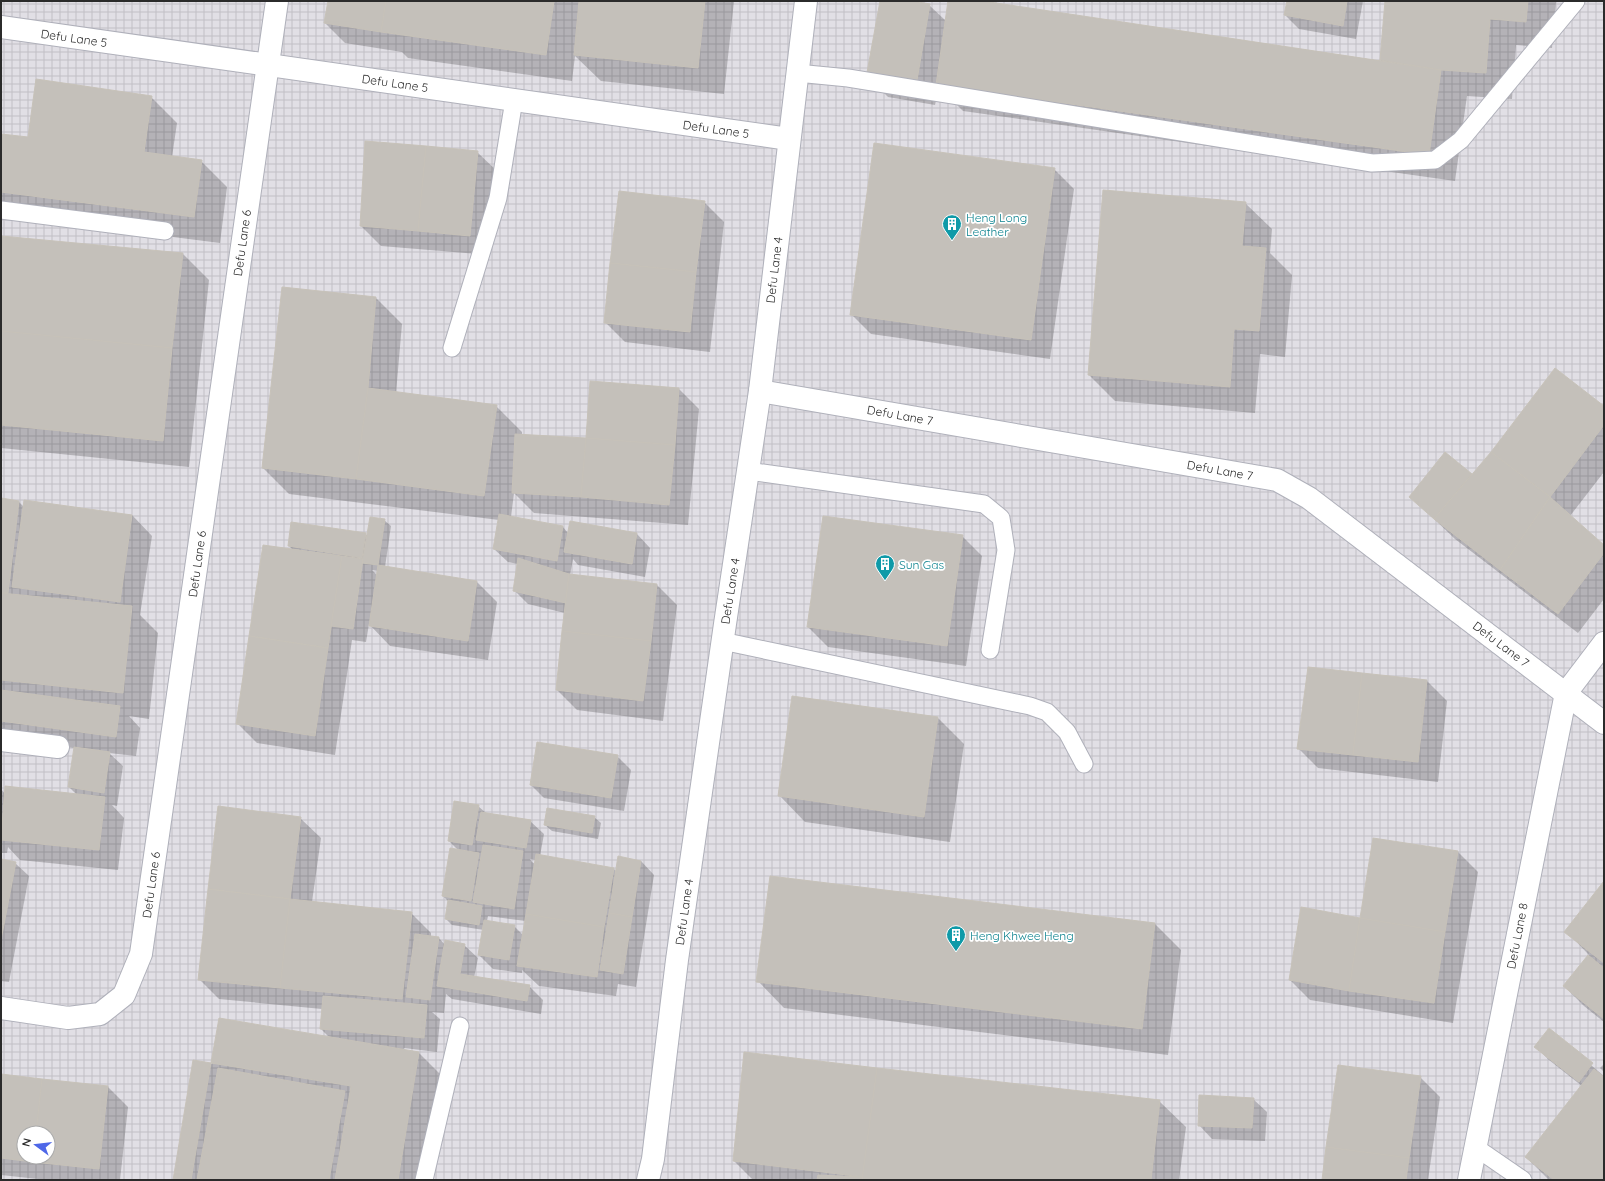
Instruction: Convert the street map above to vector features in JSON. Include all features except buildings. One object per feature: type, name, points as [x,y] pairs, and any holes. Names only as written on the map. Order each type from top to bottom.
[{"type":"street","name":"Defu Lane 6","points":[[1,1008],[68,1018],[100,1014],[124,995],[141,954],[277,1]]},
{"type":"street","name":"Defu Lane 4","points":[[648,1180],[653,1159],[677,960],[722,641],[760,391],[806,1]]},
{"type":"street","name":"Defu Lane 5","points":[[1,27],[789,139]]},
{"type":"street","name":"Defu Lane 7","points":[[760,391],[1277,480],[1309,498],[1604,723]]},
{"type":"street","points":[[1566,693],[1604,643]]},
{"type":"street","name":"Defu Lane 8","points":[[1469,1180],[1566,693]]},
{"type":"street","points":[[1,740],[58,747]]},
{"type":"lane","points":[[797,73],[856,79],[1372,164],[1435,160],[1461,140],[1576,1]]},
{"type":"lane","points":[[452,348],[498,198],[514,100]]},
{"type":"lane","points":[[1,210],[165,231]]},
{"type":"lane","points":[[748,471],[984,504],[1001,518],[1006,550],[990,650]]},
{"type":"lane","points":[[722,641],[1036,708],[1047,712],[1067,732],[1084,764]]},
{"type":"lane","points":[[424,1180],[460,1026]]},
{"type":"lane","points":[[1475,1147],[1522,1180]]},
{"type":"shaded area","points":[[1,1],[1604,1],[1604,1180],[1,1180]]},
{"type":"place","name":"Heng Long Leather","points":[[952,241]]},
{"type":"place","name":"Sun Gas","points":[[885,581]]},
{"type":"place","name":"Heng Khwee Heng","points":[[956,952]]}]
